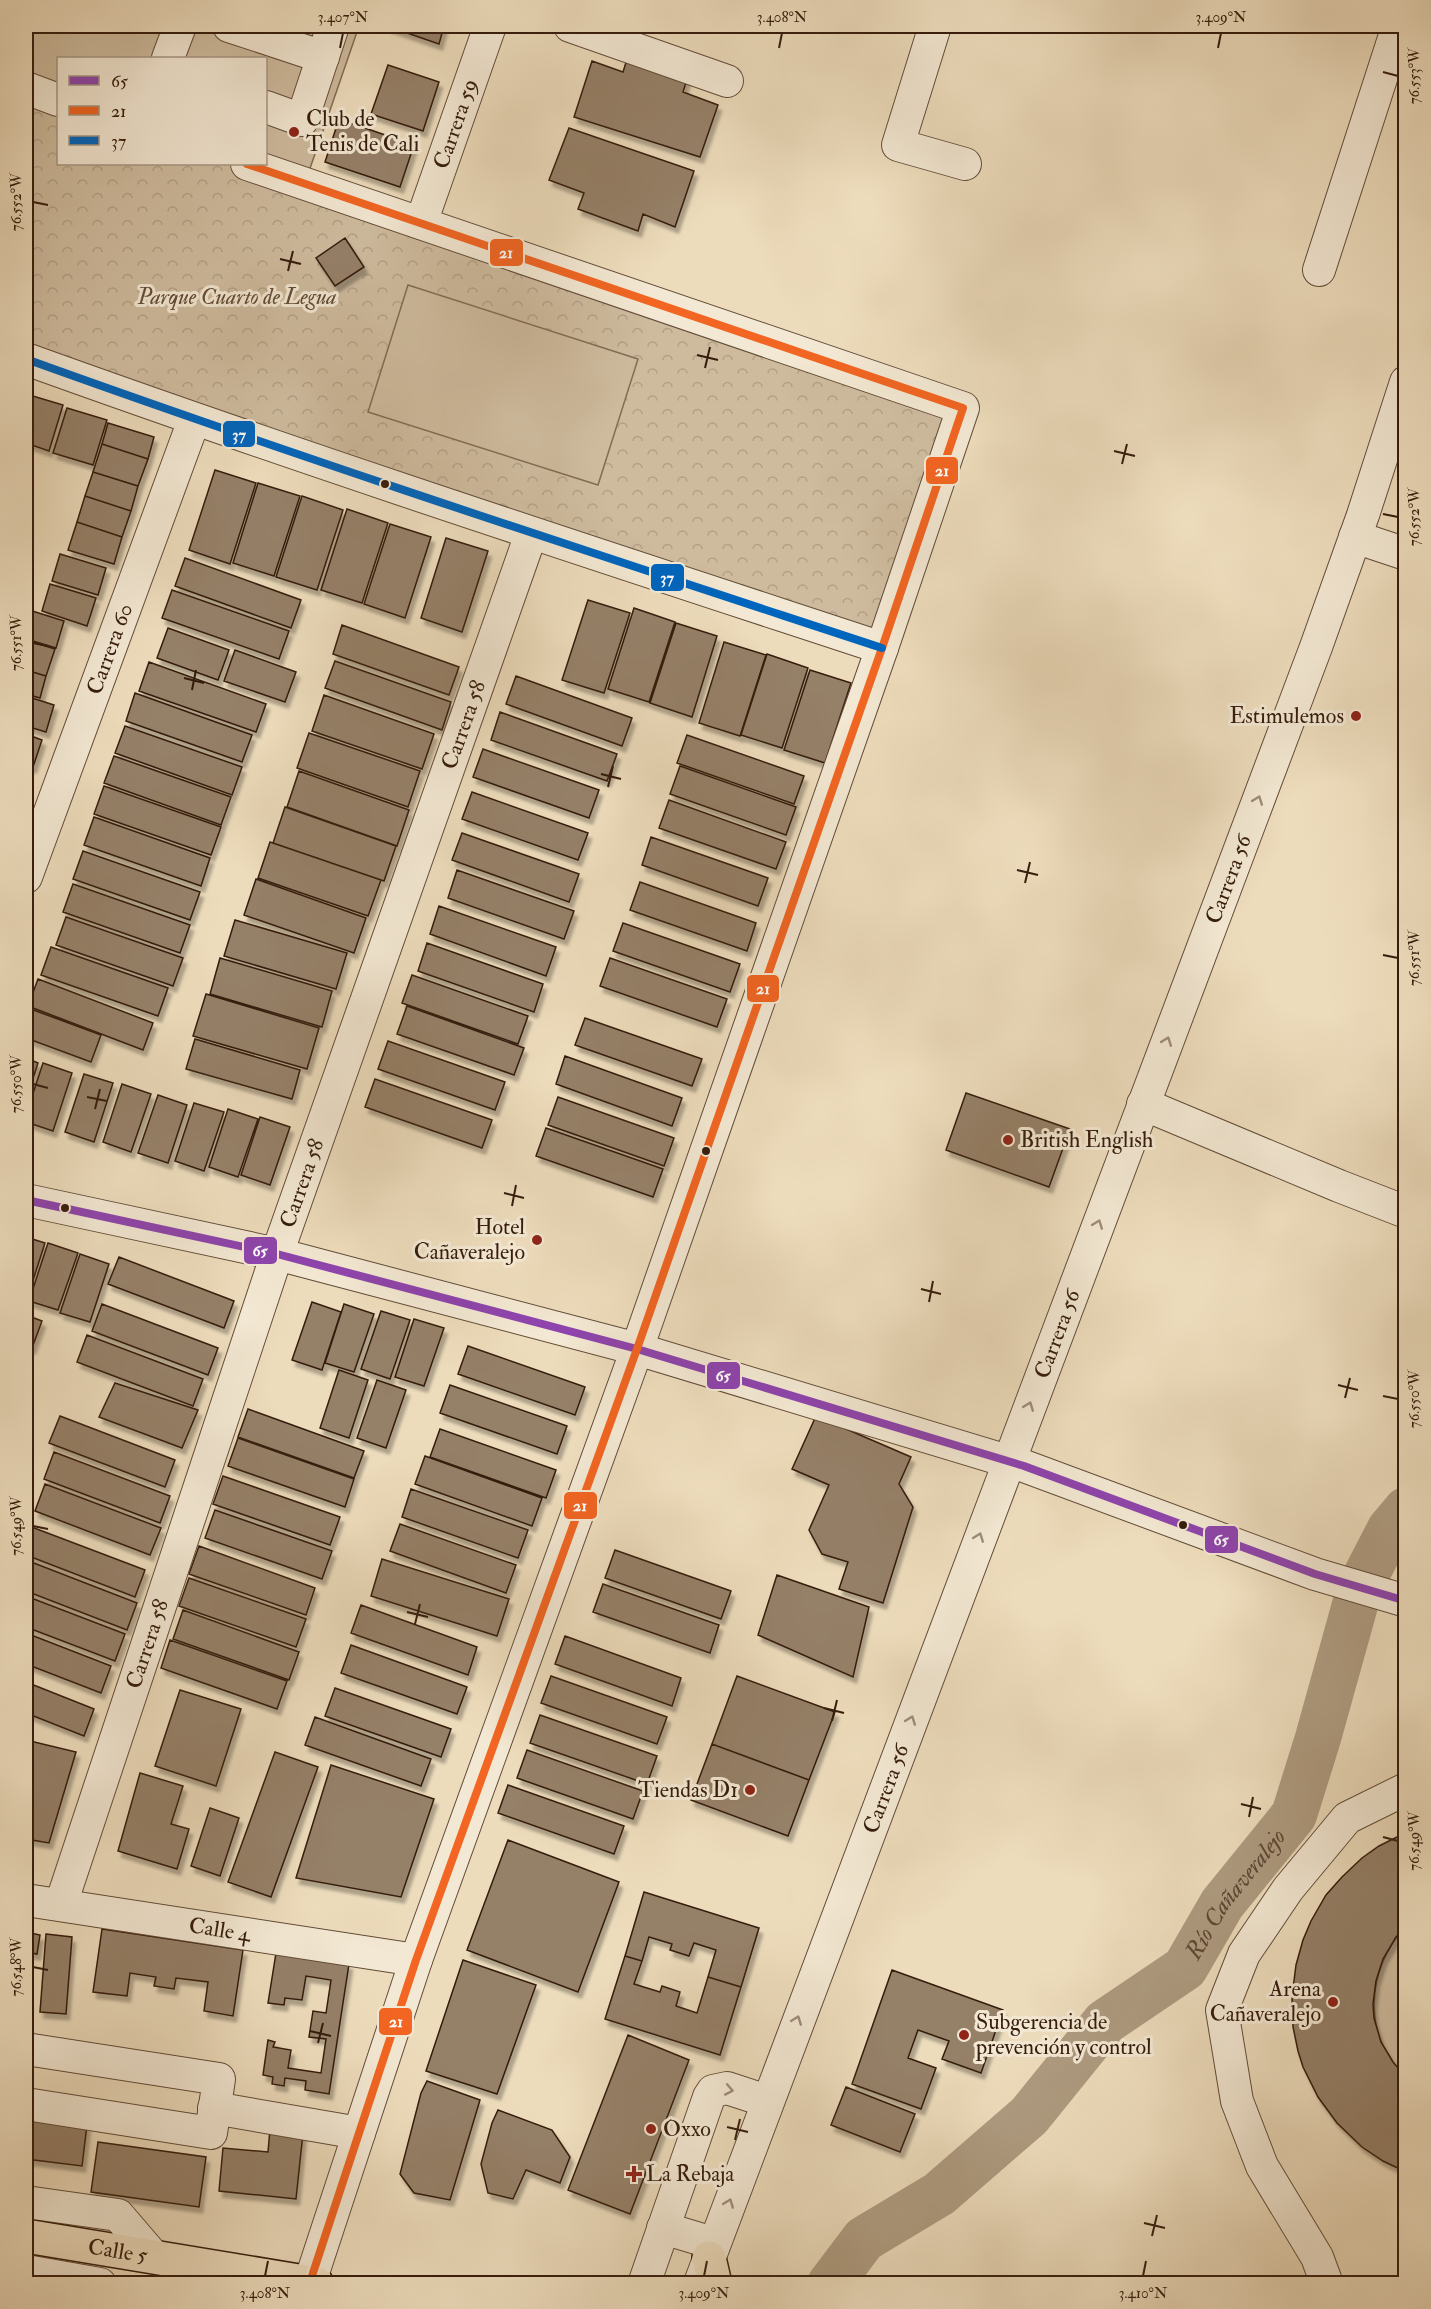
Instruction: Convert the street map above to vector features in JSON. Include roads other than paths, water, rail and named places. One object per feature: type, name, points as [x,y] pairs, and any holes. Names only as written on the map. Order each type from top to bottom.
[{"type":"main road","name":"Calle 5","points":[[26,2236],[314,2283]]},
{"type":"main road","name":"Calle 5","points":[[26,2256],[190,2283]]},
{"type":"street","points":[[230,26],[323,57]]},
{"type":"street","points":[[267,107],[302,120],[333,26]]},
{"type":"street","name":"Carrera 59","points":[[421,223],[490,26]]},
{"type":"street","points":[[570,26],[728,81]]},
{"type":"street","points":[[935,26],[898,145],[965,164]]},
{"type":"street","points":[[1319,270],[1398,26]]},
{"type":"street","points":[[26,88],[57,100]]},
{"type":"street","points":[[250,165],[963,408],[882,648],[637,1349],[416,1960],[359,2133],[314,2283]]},
{"type":"street","points":[[26,359],[194,420],[531,534],[882,648]]},
{"type":"street","name":"Carrera 56","points":[[709,2267],[767,2101],[1316,647],[1406,382]]},
{"type":"street","name":"Carrera 60","points":[[26,877],[194,420]]},
{"type":"street","name":"Carrera 58","points":[[61,1904],[278,1254],[531,534]]},
{"type":"street","points":[[1355,537],[1406,554]]},
{"type":"street","points":[[1143,1104],[1406,1212]]},
{"type":"street","points":[[26,1200],[278,1254],[637,1349],[1009,1461],[1315,1574],[1399,1599]]},
{"type":"street","points":[[1327,2283],[1317,2257],[1262,2166],[1237,2101],[1222,2010],[1244,1954],[1296,1880],[1347,1818],[1406,1789]]},
{"type":"street","name":"Calle 4","points":[[26,1900],[416,1960]]},
{"type":"street","points":[[26,2049],[219,2079],[211,2133],[26,2104]]},
{"type":"street","points":[[644,2283],[713,2091],[727,2088],[767,2101]]},
{"type":"street","points":[[214,2108],[359,2133]]},
{"type":"street","points":[[26,2202],[118,2215],[154,2257]]},
{"type":"street","points":[[663,2228],[709,2267]]},
{"type":"street","points":[[26,2271],[100,2283]]},
{"type":"waterway","name":"Río Cañaveralejo","points":[[830,2284],[864,2239],[939,2194],[1029,2116],[1105,2022],[1185,1968],[1222,1904],[1294,1815],[1360,1587],[1390,1529],[1406,1510]]},
{"type":"place","name":"Club de Tenis de Cali","points":[[294,132]]},
{"type":"place","name":"Estimulemos","points":[[1356,716]]},
{"type":"place","name":"British English","points":[[1008,1140]]},
{"type":"place","name":"Hotel Cañaveralejo","points":[[537,1240]]},
{"type":"place","name":"Tiendas D1","points":[[750,1790]]},
{"type":"place","name":"Arena Cañaveralejo","points":[[1333,2002]]},
{"type":"place","name":"Subgerencia de prevención y control","points":[[964,2035]]},
{"type":"place","name":"Oxxo","points":[[651,2129]]},
{"type":"place","name":"La Rebaja","points":[[634,2174]]},
{"type":"park label","name":"Parque Cuarto de Legua","points":[[237,297]]}]
